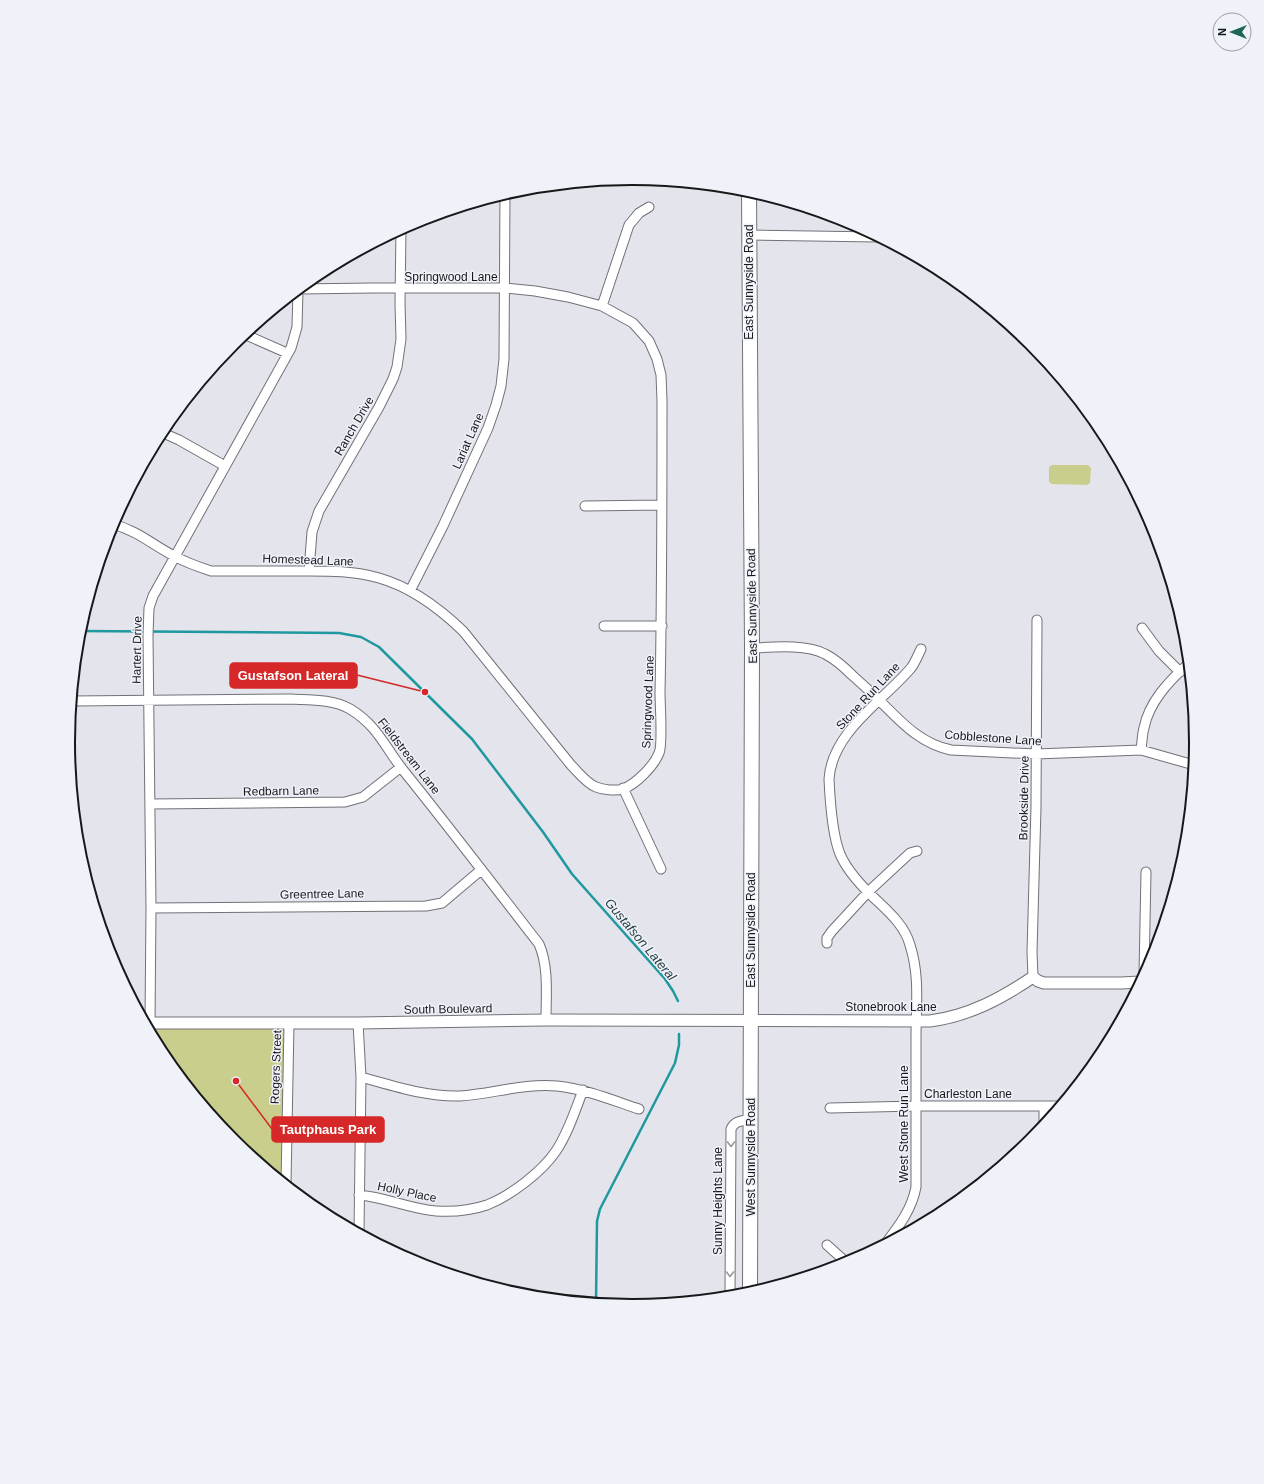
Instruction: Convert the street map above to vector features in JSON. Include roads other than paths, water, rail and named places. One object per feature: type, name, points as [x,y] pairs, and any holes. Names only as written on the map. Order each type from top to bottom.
[{"type":"main road","name":"East Sunnyside Road","points":[[749,198],[752,648],[750,1020]]},
{"type":"main road","name":"West Sunnyside Road","points":[[750,1020],[750,1286]]},
{"type":"street","name":"Lariat Lane","points":[[410,591],[443,526],[488,428],[501,386],[504,359],[505,200]]},
{"type":"street","points":[[602,306],[628,225],[639,213],[649,207]]},
{"type":"street","name":"Ranch Drive","points":[[309,571],[312,532],[319,511],[379,407],[398,366],[401,339],[401,235]]},
{"type":"street","points":[[749,235],[867,237]]},
{"type":"street","name":"Springwood Lane","points":[[308,290],[505,288],[535,291],[568,297],[602,306],[633,323],[649,341],[657,359],[661,376],[662,400],[662,626],[660,752],[650,768],[620,789]]},
{"type":"street","name":"Hartert Drive","points":[[148,1017],[151,908],[148,701],[149,608],[153,596],[291,348],[297,327],[299,296]]},
{"type":"street","points":[[250,337],[287,353]]},
{"type":"street","points":[[168,435],[180,440],[225,466]]},
{"type":"street","points":[[585,506],[661,505]]},
{"type":"street","name":"Homestead Lane","points":[[118,526],[133,531],[175,557],[211,571],[350,572],[394,583],[410,591],[448,616],[463,631],[571,765],[588,782],[603,789],[620,789]]},
{"type":"street","name":"Brookside Drive","points":[[1033,977],[1032,952],[1037,620]]},
{"type":"street","points":[[604,626],[662,626]]},
{"type":"street","points":[[1142,628],[1160,651],[1180,672]]},
{"type":"street","name":"Cobblestone Lane","points":[[752,648],[806,648],[825,653],[840,664],[880,700],[908,729],[941,748],[951,750],[1036,754],[1141,750],[1188,763]]},
{"type":"street","name":"Stone Run Lane","points":[[917,996],[917,981],[910,943],[904,930],[890,913],[868,892],[847,867],[840,855],[836,843],[829,770],[834,756],[844,738],[912,667],[921,649]]},
{"type":"street","points":[[1141,750],[1144,727],[1157,697],[1170,681],[1184,668]]},
{"type":"street","name":"Fieldstream Lane","points":[[77,701],[291,699],[326,702],[350,709],[378,733],[401,767],[452,830],[538,944],[543,954],[545,968],[546,1020]]},
{"type":"street","name":"Redbarn Lane","points":[[150,804],[345,802],[363,797],[401,767]]},
{"type":"street","points":[[620,789],[661,869]]},
{"type":"street","points":[[827,943],[827,938],[832,930],[868,892],[910,853],[917,851]]},
{"type":"street","name":"Greentree Lane","points":[[151,908],[426,906],[442,903],[481,870]]},
{"type":"street","points":[[1144,961],[1146,872]]},
{"type":"street","points":[[1033,977],[1044,983],[1135,982]]},
{"type":"street","name":"Stonebrook Lane","points":[[750,1020],[947,1019],[989,1004],[1033,977]]},
{"type":"street","name":"West Stone Run Lane","points":[[895,1233],[911,1206],[916,1187],[917,996]]},
{"type":"street","name":"South Boulevard","points":[[152,1023],[750,1020]]},
{"type":"street","name":"Rogers Street","points":[[286,1178],[290,1022]]},
{"type":"street","points":[[358,1023],[362,1077],[358,1227]]},
{"type":"street","points":[[362,1077],[415,1092],[442,1096],[461,1096],[534,1085],[557,1086],[584,1090],[639,1109]]},
{"type":"street","name":"Holly Place","points":[[359,1195],[420,1209],[437,1211],[469,1209],[488,1205],[530,1179],[544,1167],[556,1152],[565,1135],[584,1090]]},
{"type":"street","name":"Charleston Lane","points":[[830,1108],[916,1106],[1053,1106]]},
{"type":"street","points":[[1044,1106],[1044,1117]]},
{"type":"street","name":"Sunny Heights Lane","points":[[730,1290],[731,1128],[732,1125],[737,1122],[751,1119]]},
{"type":"street","points":[[827,1245],[841,1259]]},
{"type":"waterway","name":"Gustafson Lateral","points":[[86,631],[339,633],[361,637],[379,647],[472,739],[543,832],[572,874],[665,979],[678,1001]]},
{"type":"waterway","name":"Gustafson Lateral","points":[[596,1298],[597,1221],[600,1209],[675,1063],[679,1045],[679,1034]]},
{"type":"place","name":"Gustafson Lateral","points":[[425,692]]},
{"type":"place","name":"Tautphaus Park","points":[[236,1081]]}]
